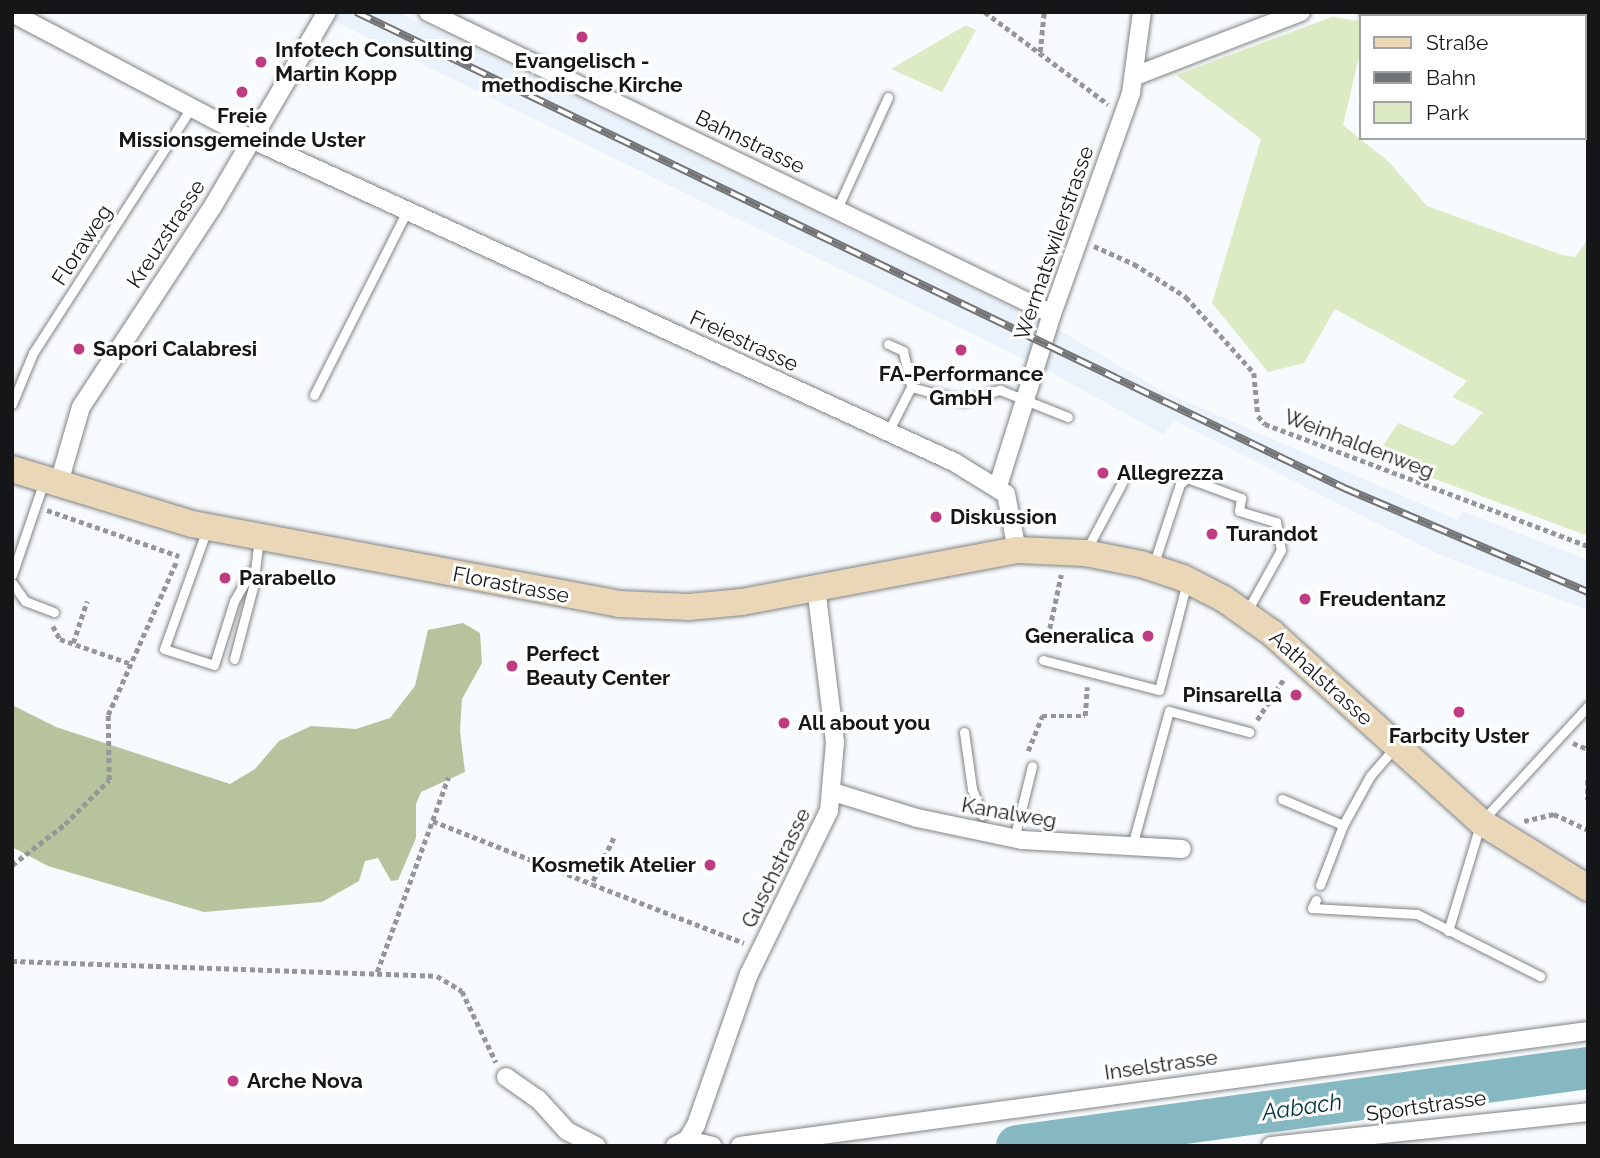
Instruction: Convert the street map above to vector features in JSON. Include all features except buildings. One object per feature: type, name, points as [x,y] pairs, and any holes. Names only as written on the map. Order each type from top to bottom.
[{"type":"main road","name":"Florastrasse","points":[[12,470],[208,527],[618,604],[689,607],[817,588],[1017,550]]},
{"type":"main road","name":"Aathalstrasse","points":[[1017,550],[1085,553],[1152,568],[1188,580],[1245,614],[1396,746],[1487,816],[1588,888]]},
{"type":"street","name":"Kreuzstrasse","points":[[51,483],[81,407],[213,206],[327,12]]},
{"type":"street","name":"Bahnstrasse","points":[[428,12],[1052,314]]},
{"type":"street","name":"Wermatswilerstrasse","points":[[998,486],[1077,239],[1135,76],[1142,12]]},
{"type":"street","points":[[1135,76],[1301,12]]},
{"type":"street","name":"Freiestrasse","points":[[12,13],[251,139],[888,432],[998,486]]},
{"type":"street","points":[[998,486],[1010,508],[1017,550]]},
{"type":"street","name":"Guschstrasse","points":[[681,1143],[762,950],[821,832],[833,792],[833,710],[817,588]]},
{"type":"street","name":"Kanalweg","points":[[833,792],[917,818],[1014,839],[1182,849]]},
{"type":"street","name":"Inselstrasse","points":[[740,1146],[1588,1031]]},
{"type":"street","points":[[506,1077],[538,1099],[567,1131],[596,1146]]},
{"type":"street","name":"Sportstrasse","points":[[1271,1146],[1588,1112]]},
{"type":"street","points":[[681,1143],[712,1146]]},
{"type":"lane","points":[[837,209],[888,97]]},
{"type":"lane","name":"Floraweg","points":[[12,404],[33,353],[190,109]]},
{"type":"lane","points":[[314,395],[407,211]]},
{"type":"lane","points":[[888,344],[903,351],[911,387],[888,432]]},
{"type":"lane","points":[[911,387],[949,400],[963,401],[1000,390],[1068,417]]},
{"type":"lane","points":[[1152,568],[1180,484],[1187,478],[1241,498],[1239,511],[1276,522],[1281,550],[1245,614]]},
{"type":"lane","points":[[12,576],[35,506],[51,483]]},
{"type":"lane","points":[[1085,553],[1122,483]]},
{"type":"lane","points":[[208,527],[164,649],[214,665],[234,601],[251,571],[259,537]]},
{"type":"lane","points":[[234,659],[253,587],[251,571]]},
{"type":"lane","points":[[1042,660],[1158,691],[1188,580]]},
{"type":"lane","points":[[12,583],[25,601],[54,612]]},
{"type":"lane","points":[[1448,931],[1487,816],[1588,706]]},
{"type":"lane","points":[[1132,848],[1169,711],[1249,732]]},
{"type":"lane","points":[[964,732],[972,789],[982,815]]},
{"type":"lane","points":[[1320,885],[1343,825],[1370,776],[1396,746]]},
{"type":"lane","points":[[1014,839],[1028,765]]},
{"type":"lane","points":[[1282,799],[1343,825]]},
{"type":"lane","points":[[1316,900],[1312,908],[1416,914],[1540,976]]},
{"type":"path","points":[[985,12],[1112,107]]},
{"type":"path","points":[[1040,52],[1044,12]]},
{"type":"path","name":"Weinhaldenweg","points":[[1077,239],[1133,264],[1186,298],[1254,373],[1258,416],[1265,425],[1588,546]]},
{"type":"path","points":[[35,506],[179,556]]},
{"type":"path","points":[[12,865],[65,824],[109,780],[106,724],[129,663],[182,548]]},
{"type":"path","points":[[1042,660],[1061,573]]},
{"type":"path","points":[[73,643],[87,601]]},
{"type":"path","points":[[47,619],[60,639],[129,663]]},
{"type":"path","points":[[1249,732],[1290,669]]},
{"type":"path","points":[[1028,765],[1042,716],[1085,716],[1088,672]]},
{"type":"path","points":[[377,972],[448,778]]},
{"type":"path","points":[[1588,780],[1588,800]]},
{"type":"path","points":[[1487,816],[1519,827],[1533,816],[1554,814],[1588,830]]},
{"type":"path","points":[[433,821],[762,950]]},
{"type":"path","points":[[592,884],[614,838]]},
{"type":"path","points":[[12,961],[377,972],[450,980],[462,991],[488,1051],[506,1077]]},
{"type":"shaded area","points":[[316,12],[398,12],[1066,334],[1160,390],[1458,520],[1462,511],[1588,560],[1588,610],[1440,555],[1173,420],[1164,435],[1050,372]]},
{"type":"green space","points":[[1332,17],[1358,21],[1358,61],[1343,125],[1358,140],[1362,140],[1389,162],[1427,206],[1562,255],[1575,257],[1588,239],[1588,536],[1376,457],[1398,423],[1453,446],[1483,412],[1452,397],[1467,381],[1335,309],[1304,363],[1268,372],[1212,303],[1261,139],[1176,75]]},
{"type":"green space","points":[[966,25],[976,30],[942,92],[891,69]]},
{"type":"green space","points":[[463,623],[480,633],[482,663],[462,699],[460,731],[465,772],[421,792],[416,804],[416,838],[398,880],[391,881],[378,858],[365,861],[359,881],[322,902],[204,912],[48,866],[12,847],[12,705],[56,727],[230,784],[255,769],[279,741],[311,726],[356,729],[390,718],[415,686],[428,630]]},
{"type":"waterway","name":"Aabach","points":[[1017,1146],[1588,1068]]},
{"type":"railway","points":[[356,12],[1344,488],[1588,592]]},
{"type":"place","name":"Evangelisch - methodische Kirche","points":[[582,37]]},
{"type":"place","name":"Infotech Consulting Martin Kopp","points":[[261,62]]},
{"type":"place","name":"Freie Missionsgemeinde Uster","points":[[242,92]]},
{"type":"place","name":"Sapori Calabresi","points":[[79,349]]},
{"type":"place","name":"FA-Performance GmbH","points":[[961,350]]},
{"type":"place","name":"Allegrezza","points":[[1103,473]]},
{"type":"place","name":"Diskussion","points":[[936,517]]},
{"type":"place","name":"Turandot","points":[[1212,534]]},
{"type":"place","name":"Parabello","points":[[225,578]]},
{"type":"place","name":"Freudentanz","points":[[1305,599]]},
{"type":"place","name":"Generalica","points":[[1148,636]]},
{"type":"place","name":"Perfect Beauty Center","points":[[512,666]]},
{"type":"place","name":"Pinsarella","points":[[1296,695]]},
{"type":"place","name":"Farbcity Uster","points":[[1459,712]]},
{"type":"place","name":"All about you","points":[[784,723]]},
{"type":"place","name":"Kosmetik Atelier","points":[[710,865]]},
{"type":"place","name":"Arche Nova","points":[[233,1081]]}]
